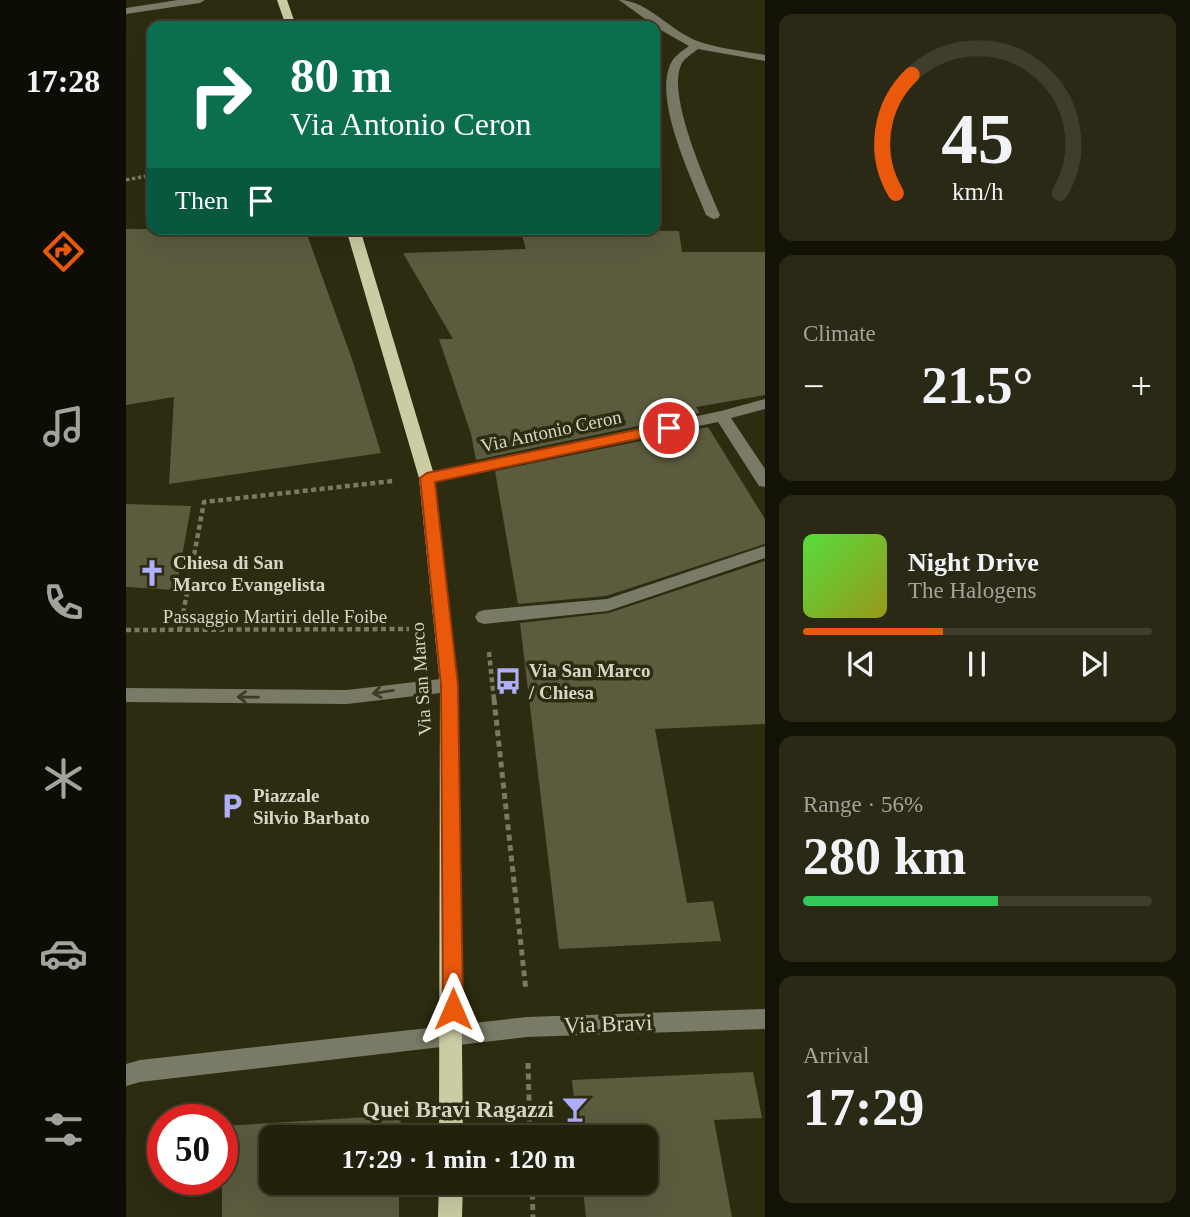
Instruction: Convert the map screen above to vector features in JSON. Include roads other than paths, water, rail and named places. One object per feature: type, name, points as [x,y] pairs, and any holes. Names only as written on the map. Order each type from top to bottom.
[{"type":"main road","points":[[282,0],[289,21]]},
{"type":"main road","name":"Via San Marco","points":[[355,235],[427,478],[449,685],[453,1035],[451,1125]]},
{"type":"main road","points":[[450,1217],[451,1195]]},
{"type":"street","points":[[126,11],[200,0]]},
{"type":"street","points":[[624,0],[654,21]]},
{"type":"street","points":[[660,25],[696,45],[765,58]]},
{"type":"street","points":[[696,45],[676,63],[673,81],[677,116],[713,215]]},
{"type":"street","name":"Via Antonio Ceron","points":[[427,478],[722,416],[765,404]]},
{"type":"street","points":[[722,416],[765,482]]},
{"type":"street","points":[[484,617],[608,605],[765,552]]},
{"type":"street","points":[[126,695],[347,697],[449,685]]},
{"type":"street","name":"Via Bravi","points":[[453,1035],[527,1027],[765,1019]]},
{"type":"street","points":[[126,1075],[139,1071],[453,1035]]},
{"type":"place","name":"Chiesa di San Marco Evangelista","points":[[152,573]]},
{"type":"place","name":"Via San Marco / Chiesa","points":[[508,681]]},
{"type":"place","name":"Piazzale Silvio Barbato","points":[[232,806]]},
{"type":"place","name":"Quei Bravi Ragazzi","points":[[575,1109]]}]
